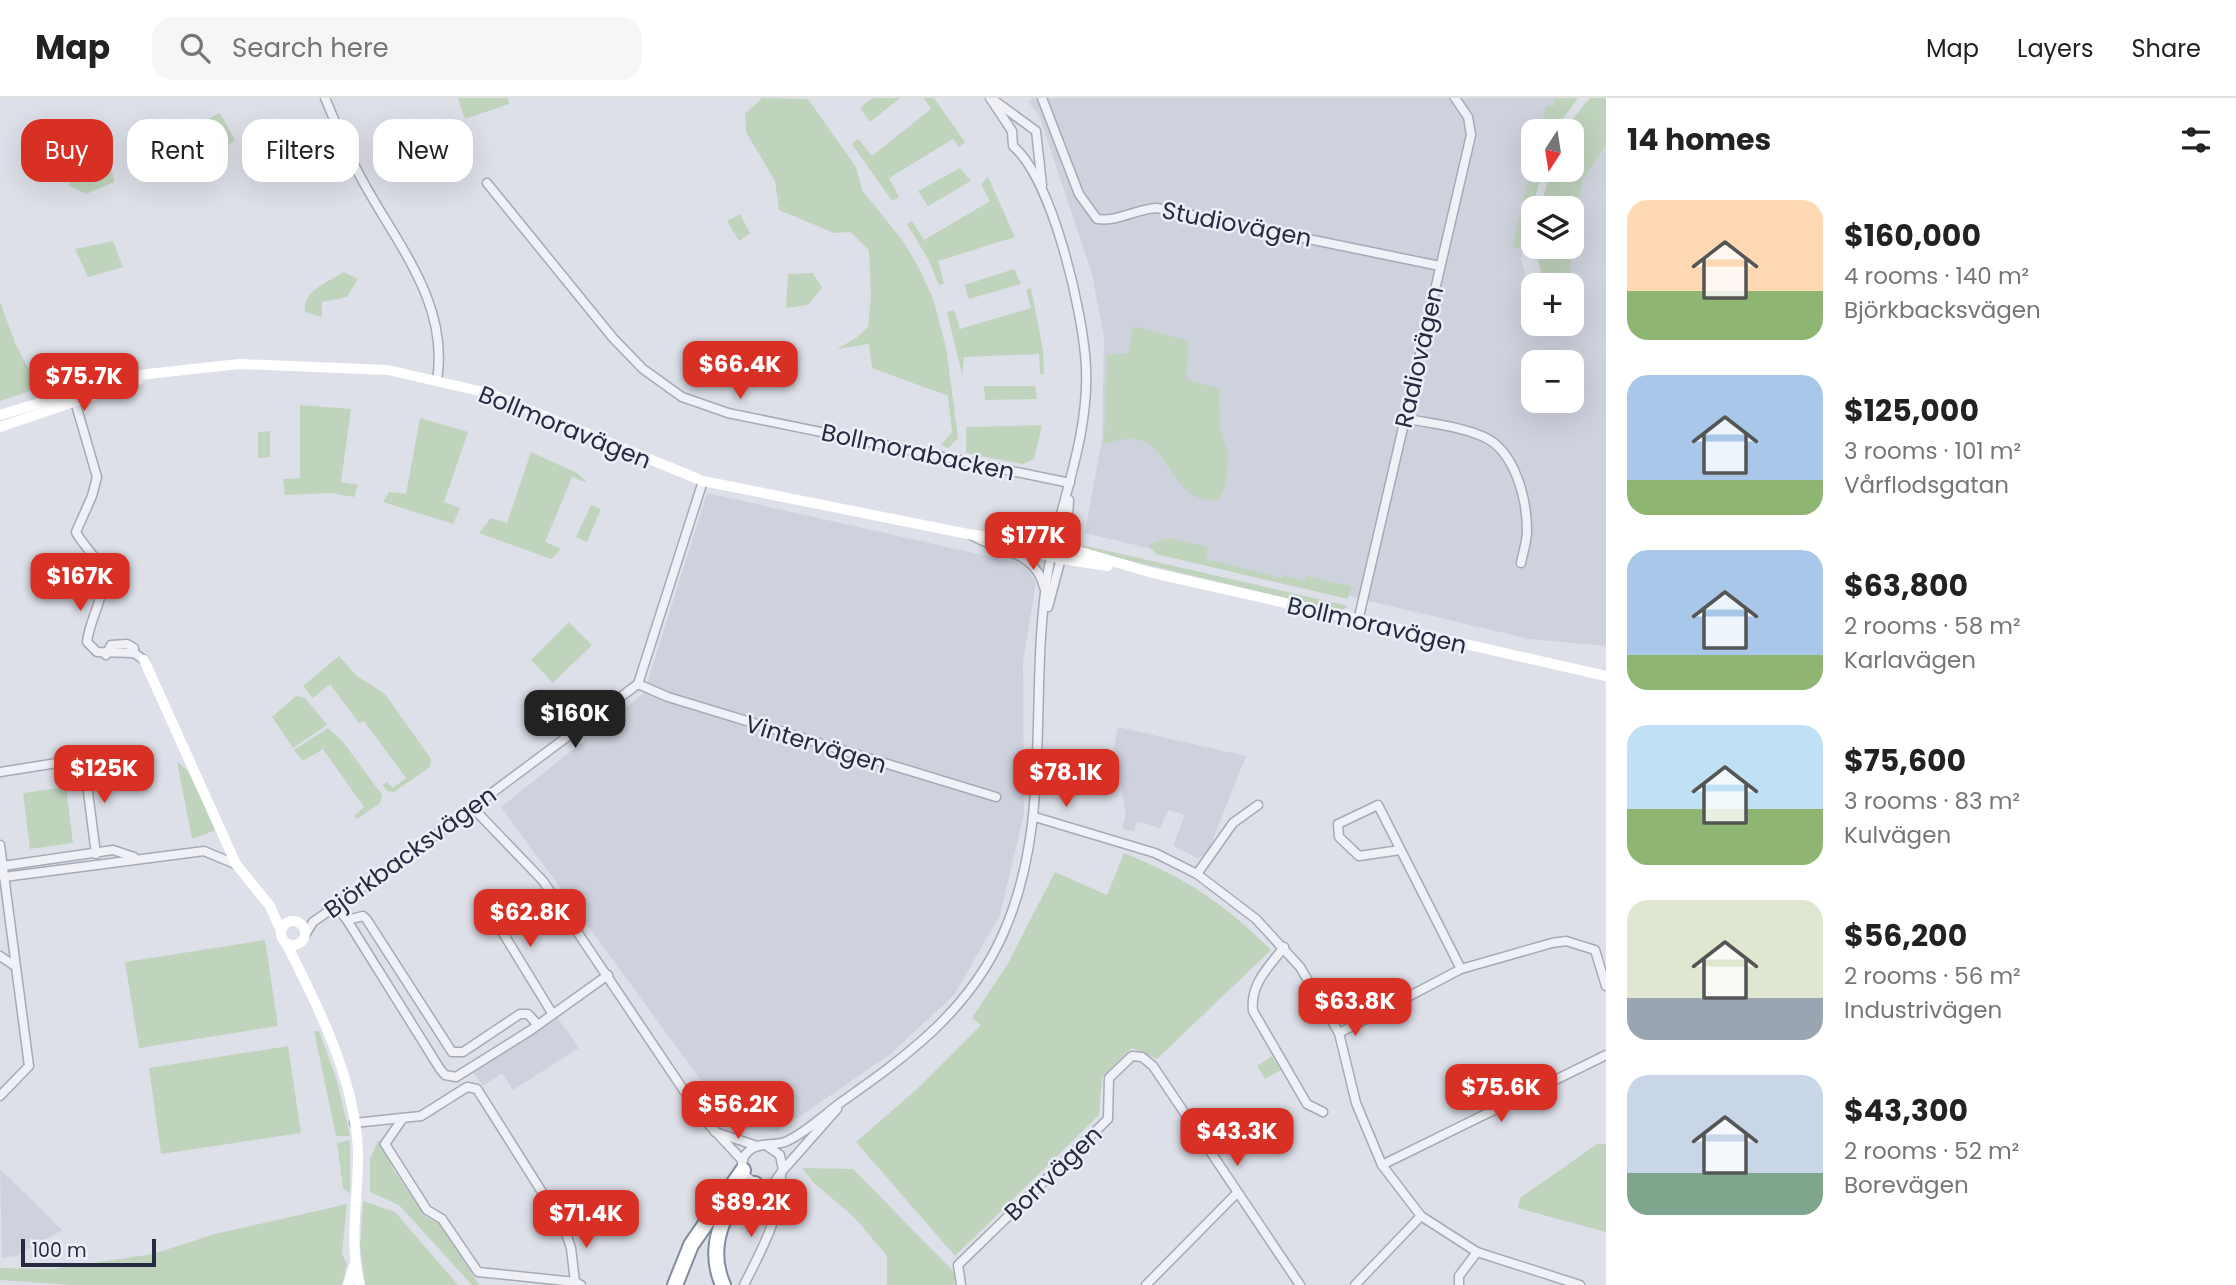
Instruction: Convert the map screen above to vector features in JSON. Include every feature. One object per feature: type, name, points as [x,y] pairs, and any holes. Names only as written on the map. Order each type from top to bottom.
[{"type":"highway","points":[[676,1279],[697,1236],[743,1166]]},
{"type":"highway","points":[[723,1284],[716,1252],[720,1228],[741,1194],[760,1185]]},
{"type":"street","points":[[325,98],[358,172],[432,304],[439,334],[437,380]]},
{"type":"street","points":[[990,98],[1030,125],[1037,142],[1043,191]]},
{"type":"street","points":[[715,1132],[757,1146],[788,1141],[923,1043],[953,1014],[979,979],[1019,896],[1035,817],[1037,675],[1043,627],[1086,402],[1083,327],[1063,248],[1043,191],[1020,151],[1011,142],[1012,131],[990,98]]},
{"type":"street","name":"Radiovägen","points":[[1358,621],[1471,135],[1468,117],[1455,98]]},
{"type":"street","name":"Studiovägen","points":[[1043,101],[1079,194],[1097,219],[1108,221],[1143,208],[1157,208],[1440,266]]},
{"type":"street","points":[[1012,131],[1030,125],[1052,125]]},
{"type":"street","points":[[1020,151],[1030,150],[1052,125]]},
{"type":"street","name":"Bollmorabacken","points":[[487,183],[613,338],[643,369],[682,397],[728,413],[1070,483]]},
{"type":"street","name":"Bollmoravägen","points":[[0,415],[157,373],[239,364],[388,370],[488,393],[703,481],[1057,552],[1606,676]]},
{"type":"street","points":[[74,395],[97,477],[92,496],[76,532],[99,565],[102,578],[103,593],[87,642],[94,650],[106,655],[139,656],[236,864],[270,906],[332,1046],[353,1107],[358,1148],[355,1263],[360,1285]]},
{"type":"street","name":"Bollmoravägen","points":[[0,427],[74,395]]},
{"type":"street","points":[[1405,418],[1476,433],[1496,444],[1506,455],[1518,478],[1527,531],[1521,563]]},
{"type":"street","points":[[639,684],[703,481]]},
{"type":"street","name":"Bollmoravägen","points":[[968,534],[989,546],[1026,558],[1042,577],[1045,593]]},
{"type":"street","points":[[1043,627],[1045,593],[1057,552]]},
{"type":"street","name":"Vintervägen","points":[[639,684],[668,697],[820,746],[996,797]]},
{"type":"street","name":"Björkbacksvägen","points":[[303,929],[473,808],[639,684]]},
{"type":"street","points":[[0,772],[80,760],[96,854]]},
{"type":"street","points":[[1197,874],[1233,823],[1258,805]]},
{"type":"street","points":[[1400,850],[1359,856],[1339,837],[1338,824],[1378,806],[1461,968]]},
{"type":"street","points":[[473,808],[543,881],[693,1106],[760,1185],[778,1200]]},
{"type":"street","points":[[1035,817],[1155,853],[1197,874],[1256,919],[1300,967],[1339,1033],[1356,1103],[1382,1165],[1421,1216],[1477,1252],[1580,1285]]},
{"type":"street","points":[[0,845],[29,1066],[0,1096]]},
{"type":"street","points":[[3,866],[113,850],[136,858]]},
{"type":"street","points":[[4,877],[204,851],[236,864]]},
{"type":"street","points":[[270,906],[303,929]]},
{"type":"street","points":[[334,906],[347,920],[446,1075],[456,1077],[608,975]]},
{"type":"street","points":[[347,920],[363,916],[367,920],[452,1052],[463,1052],[520,1014],[528,1014],[537,1024]]},
{"type":"street","points":[[485,919],[495,920],[552,1013]]},
{"type":"street","points":[[281,931],[285,924],[303,929]]},
{"type":"street","points":[[286,943],[296,945],[303,929]]},
{"type":"street","points":[[298,967],[303,929]]},
{"type":"street","points":[[1339,1033],[1461,968],[1552,943],[1566,941],[1595,950],[1606,986]]},
{"type":"street","points":[[1284,947],[1255,985],[1252,995],[1254,1011],[1307,1104],[1323,1112]]},
{"type":"street","points":[[0,956],[15,966]]},
{"type":"street","points":[[1382,1165],[1606,1055]]},
{"type":"street","name":"Borrvägen","points":[[961,1285],[958,1265],[1108,1119],[1109,1078],[1128,1058],[1142,1057],[1153,1066],[1236,1194]]},
{"type":"street","points":[[354,1123],[421,1116],[467,1087],[477,1089],[564,1227],[578,1283],[478,1272],[442,1219],[427,1210],[385,1144],[402,1118]]},
{"type":"street","points":[[760,1185],[774,1183],[846,1099]]},
{"type":"street","points":[[743,1166],[747,1153],[757,1146]]},
{"type":"street","points":[[744,1285],[768,1236],[778,1200],[782,1173],[780,1155],[767,1146]]},
{"type":"street","points":[[1146,1285],[1236,1194],[1300,1285]]},
{"type":"street","points":[[1355,1285],[1421,1216]]},
{"type":"street","points":[[1459,1285],[1460,1276],[1477,1252]]},
{"type":"street","points":[[348,1285],[355,1263]]},
{"type":"shaded area","points":[[1033,98],[1554,98],[1550,119],[1521,119],[1521,182],[1537,182],[1534,196],[1521,196],[1521,259],[1525,273],[1521,273],[1521,336],[1584,336],[1584,273],[1570,273],[1571,259],[1584,259],[1584,196],[1579,196],[1582,182],[1606,144],[1606,646],[1529,639],[1085,533],[1102,439],[1104,337],[1092,274],[1040,118],[1028,101]]},
{"type":"shaded area","points":[[707,493],[1022,564],[1036,582],[1023,662],[1024,814],[1000,915],[954,995],[889,1055],[777,1132],[745,1129],[727,1116],[501,807],[644,693]]},
{"type":"shaded area","points":[[1118,727],[1246,756],[1207,854],[1197,858],[1173,846],[1185,815],[1168,810],[1160,828],[1137,821],[1134,831],[1122,829],[1126,815],[1114,746]]},
{"type":"shaded area","points":[[557,1017],[579,1048],[513,1090],[502,1073],[483,1086],[472,1071]]},
{"type":"shaded area","points":[[0,1169],[62,1230],[16,1256],[2,1258]]},
{"type":"green space","points":[[458,98],[508,98],[509,104],[465,119]]},
{"type":"green space","points":[[762,98],[808,99],[856,167],[862,190],[903,241],[919,268],[933,299],[946,347],[958,438],[948,448],[941,445],[952,432],[948,396],[872,368],[869,344],[837,349],[868,327],[871,296],[869,250],[850,232],[834,233],[779,210],[775,181],[746,132],[745,114]]},
{"type":"green space","points":[[873,98],[900,98],[870,122],[860,108]]},
{"type":"green space","points":[[924,98],[934,98],[965,142],[959,147],[953,139],[889,178],[899,197],[892,201],[852,144],[858,139],[872,156],[931,109]]},
{"type":"green space","points":[[1554,98],[1578,98],[1563,119],[1543,119],[1546,106],[1553,106]]},
{"type":"green space","points":[[1590,98],[1606,98],[1606,144],[1584,179],[1584,119],[1573,119]]},
{"type":"green space","points":[[220,113],[223,119],[208,119]]},
{"type":"green space","points":[[228,127],[235,140],[228,146]]},
{"type":"green space","points":[[960,168],[971,181],[928,206],[918,191]]},
{"type":"green space","points":[[113,176],[114,182],[86,194],[68,185],[70,182],[113,182]]},
{"type":"green space","points":[[988,177],[1015,237],[938,261],[944,284],[939,285],[928,259],[907,224],[912,221],[924,240],[990,201],[981,184]]},
{"type":"green space","points":[[1528,182],[1540,182],[1535,196],[1524,196]]},
{"type":"green space","points":[[1548,182],[1582,182],[1579,196],[1543,196]]},
{"type":"green space","points":[[1521,210],[1521,246],[1520,249],[1512,246]]},
{"type":"green space","points":[[740,214],[750,233],[739,241],[727,221]]},
{"type":"green space","points":[[113,241],[123,267],[88,277],[75,249]]},
{"type":"green space","points":[[1538,259],[1571,259],[1570,273],[1541,273]]},
{"type":"green space","points":[[1014,269],[1021,284],[969,299],[964,285]]},
{"type":"green space","points":[[344,272],[358,279],[347,297],[322,302],[322,317],[305,312],[305,305],[312,293]]},
{"type":"green space","points":[[813,273],[822,288],[808,305],[786,308],[788,274]]},
{"type":"green space","points":[[1031,288],[1043,350],[1044,374],[1040,374],[1039,354],[964,357],[962,374],[947,312],[954,310],[960,329],[1031,308],[1026,290]]},
{"type":"green space","points":[[0,302],[16,345],[39,388],[0,401]]},
{"type":"green space","points":[[1133,326],[1189,341],[1186,379],[1219,389],[1220,429],[1228,453],[1226,484],[1219,501],[1199,498],[1185,488],[1160,455],[1140,440],[1125,439],[1104,444],[1107,355],[1128,353]]},
{"type":"green space","points":[[984,386],[1035,386],[1037,399],[985,400]]},
{"type":"green space","points":[[300,405],[351,409],[341,482],[358,485],[354,497],[331,493],[285,495],[283,479],[300,478]]},
{"type":"green space","points":[[420,418],[468,432],[444,502],[460,508],[453,524],[383,502],[389,492],[406,494]]},
{"type":"green space","points":[[1042,425],[1034,459],[1023,464],[966,453],[966,427]]},
{"type":"green space","points":[[270,431],[270,457],[258,458],[258,432]]},
{"type":"green space","points":[[531,452],[577,473],[588,483],[572,477],[545,542],[561,549],[551,559],[479,533],[491,518],[507,523]]},
{"type":"green space","points":[[591,505],[601,509],[587,542],[576,537]]},
{"type":"green space","points":[[1167,538],[1208,547],[1206,559],[1281,578],[1282,575],[1305,581],[1306,576],[1351,586],[1348,599],[1156,554],[1148,545]]},
{"type":"green space","points":[[1082,545],[1348,606],[1344,609],[1331,609],[1081,549]]},
{"type":"green space","points":[[569,622],[592,645],[553,683],[531,660]]},
{"type":"green space","points":[[339,656],[357,676],[385,694],[431,759],[430,767],[394,792],[387,791],[383,785],[387,782],[393,788],[406,778],[364,721],[359,723],[330,684],[313,698],[303,686]]},
{"type":"green space","points":[[296,696],[305,698],[327,725],[293,748],[272,717]]},
{"type":"green space","points":[[328,728],[343,742],[382,795],[380,803],[357,819],[354,816],[364,807],[323,749],[303,761],[294,750]]},
{"type":"green space","points":[[177,762],[188,771],[216,830],[192,839]]},
{"type":"green space","points":[[66,787],[73,843],[30,849],[23,793]]},
{"type":"green space","points":[[1124,853],[1203,893],[1271,950],[1157,1059],[1132,1048],[1102,1077],[1099,1115],[955,1256],[856,1142],[916,1090],[981,1025],[972,1018],[1007,965],[1055,872],[1107,895]]},
{"type":"green space","points":[[265,940],[278,1026],[139,1048],[125,962]]},
{"type":"green space","points":[[314,1031],[319,1031],[337,1081],[350,1136],[336,1136]]},
{"type":"green space","points":[[288,1046],[301,1133],[161,1154],[149,1068]]},
{"type":"green space","points":[[1272,1056],[1281,1070],[1265,1079],[1257,1066]]},
{"type":"green space","points":[[349,1140],[350,1193],[343,1188],[337,1143]]},
{"type":"green space","points":[[378,1141],[383,1141],[393,1169],[426,1217],[440,1224],[479,1285],[472,1285],[399,1205],[370,1192],[370,1159]]},
{"type":"green space","points":[[1597,1144],[1606,1144],[1606,1232],[1518,1208],[1520,1198]]},
{"type":"green space","points":[[802,1168],[853,1169],[955,1273],[954,1285],[887,1285],[887,1256],[855,1218],[813,1182]]},
{"type":"green space","points":[[363,1201],[395,1212],[458,1285],[365,1285],[360,1245]]},
{"type":"green space","points":[[347,1204],[342,1253],[347,1264],[342,1285],[71,1285],[0,1280],[0,1268],[52,1269],[153,1254],[215,1234]]}]
